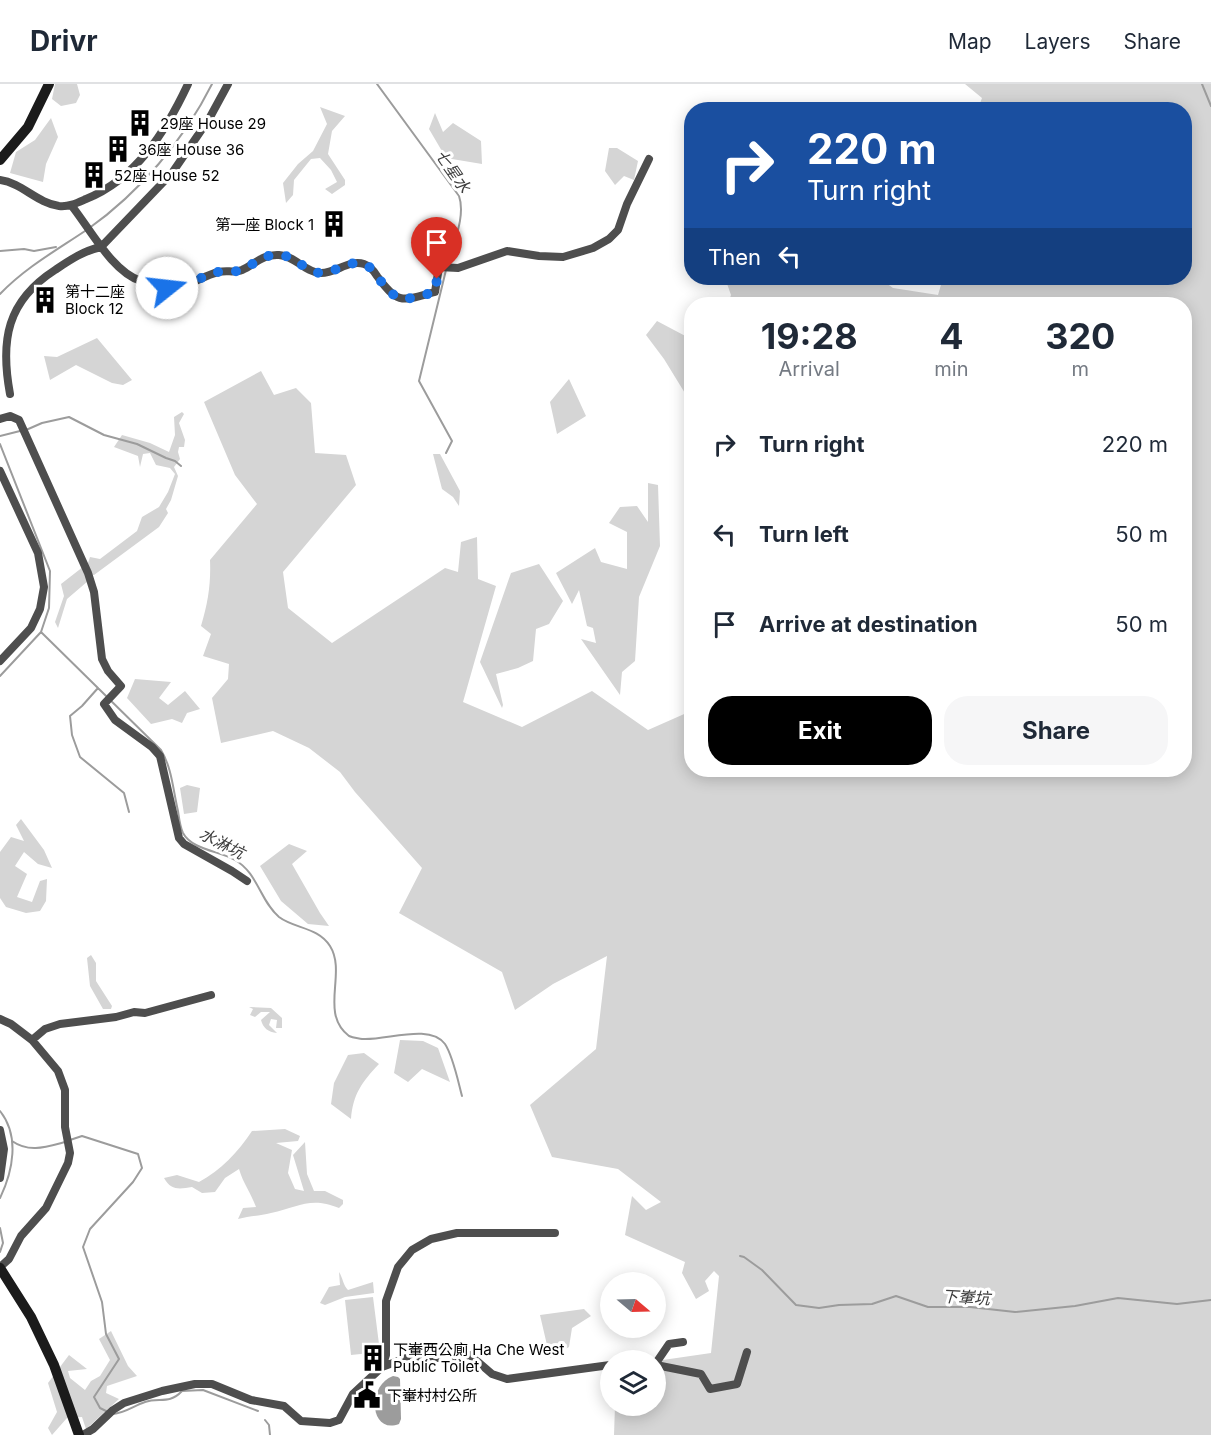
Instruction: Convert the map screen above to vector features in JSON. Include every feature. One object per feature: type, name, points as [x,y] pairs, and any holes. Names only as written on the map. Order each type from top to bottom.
[{"type":"main road","points":[[0,160],[28,127],[49,84]]},
{"type":"main road","points":[[0,1268],[31,1317],[54,1365],[81,1435]]},
{"type":"street","points":[[0,180],[16,184],[52,204],[71,205],[104,191],[134,167],[161,135],[177,109],[188,84]]},
{"type":"street","points":[[10,394],[4,367],[5,342],[16,308],[25,294],[44,277],[83,252],[100,247],[172,173],[209,120],[228,84]]},
{"type":"street","points":[[71,205],[100,247],[133,278],[172,289],[218,272],[239,271],[261,258],[279,255],[290,257],[319,273],[354,264],[363,264],[372,269],[394,296],[408,299],[435,292],[439,267],[458,268],[507,251],[563,257],[593,248],[609,239],[618,230],[627,204],[649,159]]},
{"type":"street","points":[[3,418],[10,416],[19,420],[88,573],[94,592],[102,659],[121,686],[104,704],[115,720],[152,747],[160,756],[179,838],[184,844],[247,881]]},
{"type":"street","points":[[0,471],[38,553],[44,576],[44,587],[40,609],[31,628],[0,661]]},
{"type":"street","points":[[32,1040],[45,1029],[60,1024],[116,1017],[134,1012],[145,1013],[211,995]]},
{"type":"street","points":[[0,1019],[11,1024],[32,1040],[58,1071],[64,1082],[66,1132],[70,1153],[68,1163],[46,1208],[21,1236],[9,1259],[0,1268]]},
{"type":"street","points":[[0,1130],[4,1149],[0,1178]]},
{"type":"street","points":[[382,1367],[386,1355],[386,1301],[398,1267],[412,1250],[431,1239],[457,1233],[555,1233]]},
{"type":"street","points":[[665,1350],[669,1344],[683,1342]]},
{"type":"street","points":[[666,1366],[701,1374],[710,1389],[737,1384],[747,1352]]},
{"type":"street","points":[[81,1435],[93,1429],[113,1410],[131,1400],[195,1384],[212,1384],[251,1400],[284,1406],[302,1421],[334,1423],[339,1420],[353,1394],[382,1367],[409,1357],[439,1358],[470,1355],[495,1376],[511,1379],[600,1366]]},
{"type":"shaded area","points":[[55,84],[77,84],[80,95],[76,103],[61,106],[52,99]]},
{"type":"shaded area","points":[[965,84],[1211,84],[1211,1435],[614,1435],[615,1416],[666,1416],[666,1360],[711,1353],[719,1276],[714,1271],[705,1281],[709,1291],[696,1299],[682,1273],[685,1262],[625,1235],[632,1196],[646,1210],[661,1202],[618,1169],[552,1157],[530,1105],[596,1049],[607,956],[553,984],[515,1010],[502,972],[399,913],[422,868],[340,772],[309,748],[273,731],[221,743],[212,698],[228,679],[229,664],[203,656],[211,634],[201,626],[206,609],[210,560],[257,504],[235,475],[204,402],[261,371],[274,395],[296,388],[311,403],[315,453],[346,455],[356,485],[283,572],[288,608],[332,643],[445,568],[458,572],[461,542],[477,537],[478,579],[496,586],[463,702],[522,727],[592,691],[648,730],[684,714],[684,777],[1192,777],[1192,297],[730,297],[727,285],[889,285],[893,288],[938,295],[941,285],[1192,285],[1192,102],[981,102],[982,98]]},
{"type":"shaded area","points":[[320,107],[345,116],[332,131],[328,154],[345,180],[345,185],[332,194],[325,189],[337,182],[331,170],[320,158],[311,159],[294,180],[293,195],[286,203],[283,183],[298,164],[313,151],[327,124]]},
{"type":"shaded area","points":[[435,113],[443,132],[453,123],[481,141],[482,164],[446,158],[429,129]]},
{"type":"shaded area","points":[[51,118],[58,137],[46,164],[43,182],[10,173],[16,152],[35,140]]},
{"type":"shaded area","points":[[609,148],[617,148],[638,161],[634,180],[624,176],[615,185],[605,171]]},
{"type":"shaded area","points":[[657,321],[684,335],[684,392],[664,359],[646,335]]},
{"type":"shaded area","points":[[97,338],[132,380],[123,385],[112,383],[76,365],[50,380],[44,356],[57,357]]},
{"type":"shaded area","points":[[569,379],[586,416],[557,434],[550,402]]},
{"type":"shaded area","points":[[182,412],[184,414],[179,423],[185,440],[184,447],[179,447],[180,459],[174,467],[178,476],[166,509],[168,513],[159,527],[94,575],[88,574],[88,581],[67,599],[58,628],[55,622],[64,596],[61,584],[88,563],[90,557],[100,559],[137,531],[142,517],[159,507],[175,474],[170,468],[156,465],[150,453],[143,454],[140,467],[138,456],[114,447],[122,435],[150,443],[169,452],[175,435],[174,417]]},
{"type":"shaded area","points":[[433,454],[440,454],[460,491],[459,506],[453,497],[442,489]]},
{"type":"shaded area","points":[[648,483],[658,485],[660,546],[639,597],[635,661],[622,672],[620,695],[581,639],[596,643],[593,628],[587,626],[579,590],[572,604],[556,573],[595,548],[601,562],[627,569],[627,532],[609,523],[620,507],[637,506],[648,522]]},
{"type":"shaded area","points":[[539,564],[563,601],[549,624],[536,629],[533,661],[496,674],[502,708],[480,662],[511,573]]},
{"type":"shaded area","points":[[135,679],[171,682],[159,698],[168,705],[185,691],[200,709],[187,713],[182,723],[172,719],[151,724],[127,698]]},
{"type":"shaded area","points":[[187,785],[200,788],[197,812],[184,814],[180,788]]},
{"type":"shaded area","points":[[21,819],[44,850],[52,868],[38,864],[24,852],[15,866],[27,874],[17,897],[32,902],[40,881],[47,879],[46,901],[40,911],[26,913],[6,907],[0,898],[0,852],[11,837],[24,841],[16,825]]},
{"type":"shaded area","points":[[289,844],[307,851],[292,864],[329,926],[308,924],[281,901],[260,866]]},
{"type":"shaded area","points":[[91,955],[96,963],[96,981],[112,1006],[111,1009],[103,1009],[90,986],[87,958]]},
{"type":"shaded area","points":[[249,1007],[271,1008],[282,1018],[282,1028],[276,1028],[277,1020],[271,1019],[269,1025],[277,1033],[269,1031],[261,1020],[270,1012],[261,1012],[255,1017],[250,1015],[253,1009]]},
{"type":"shaded area","points":[[400,1040],[423,1041],[438,1048],[450,1082],[422,1069],[408,1082],[394,1073]]},
{"type":"shaded area","points":[[364,1053],[379,1064],[359,1089],[351,1119],[331,1104],[334,1083],[348,1055]]},
{"type":"shaded area","points":[[285,1129],[300,1136],[298,1141],[276,1143],[292,1150],[288,1173],[295,1189],[304,1191],[293,1155],[305,1142],[307,1174],[314,1191],[325,1191],[343,1200],[339,1208],[312,1203],[238,1219],[243,1208],[256,1207],[239,1169],[225,1178],[215,1192],[202,1193],[192,1187],[176,1188],[164,1178],[177,1175],[199,1182],[228,1160],[252,1131]]},
{"type":"shaded area","points":[[339,1272],[348,1290],[373,1282],[374,1293],[345,1297],[325,1305],[320,1303],[329,1287],[340,1285]]},
{"type":"shaded area","points":[[373,1297],[380,1352],[351,1355],[345,1300]]},
{"type":"shaded area","points":[[584,1309],[591,1316],[572,1328],[569,1347],[550,1358],[540,1315]]},
{"type":"shaded area","points":[[111,1331],[128,1366],[137,1376],[107,1386],[106,1393],[119,1399],[86,1429],[82,1417],[67,1418],[52,1435],[48,1428],[57,1412],[48,1383],[69,1355],[87,1369],[68,1371],[70,1378],[85,1390],[91,1381],[100,1376],[110,1360],[99,1339]]},
{"type":"shaded area","points":[[393,1376],[400,1379],[401,1419],[399,1424],[389,1426],[382,1423],[377,1416],[375,1398],[384,1381]]},
{"type":"waterway","points":[[0,294],[31,267],[88,229],[125,199],[174,145],[212,84]]},
{"type":"waterway","name":"七星水","points":[[377,84],[459,196],[460,221],[448,265]]},
{"type":"waterway","points":[[1202,84],[1211,106]]},
{"type":"waterway","points":[[0,251],[24,249],[34,251],[56,247]]},
{"type":"waterway","name":"七星水","points":[[446,270],[419,381],[452,441],[446,453]]},
{"type":"waterway","points":[[26,430],[42,423],[69,417],[104,435],[137,444],[181,466]]},
{"type":"waterway","points":[[0,436],[20,431]]},
{"type":"waterway","points":[[0,444],[50,571],[49,608],[41,632],[0,676]]},
{"type":"waterway","name":"水淋坑","points":[[41,632],[161,750],[170,772],[181,828],[187,839],[199,847],[235,860],[249,872],[267,903],[279,917],[319,935],[330,946],[336,968],[334,1005],[340,1027],[349,1036],[362,1039],[406,1034],[429,1035],[438,1038],[445,1044],[450,1055],[462,1096]]},
{"type":"waterway","points":[[98,688],[70,716],[72,735],[80,757],[124,793],[129,812]]},
{"type":"waterway","points":[[0,1111],[10,1131],[12,1142],[11,1165],[0,1198]]},
{"type":"waterway","points":[[70,1140],[82,1136],[138,1154],[142,1168],[133,1182],[90,1229],[83,1247],[102,1302],[106,1334],[119,1359],[94,1397],[100,1408],[106,1411]]},
{"type":"waterway","points":[[12,1141],[31,1148],[65,1142]]},
{"type":"waterway","points":[[0,1228],[3,1243],[0,1252]]},
{"type":"waterway","name":"下輋坑","points":[[740,1256],[762,1270],[796,1305],[819,1308],[872,1304],[896,1296],[928,1307],[970,1307],[1015,1312],[1075,1306],[1118,1298],[1177,1304],[1211,1300]]},
{"type":"waterway","points":[[112,1414],[145,1402],[173,1398],[182,1391],[203,1390],[258,1411]]},
{"type":"waterway","points":[[265,1420],[269,1425],[270,1435]]},
{"type":"place","name":"29座 House 29","points":[[140,123]]},
{"type":"place","name":"36座 House 36","points":[[118,149]]},
{"type":"place","name":"52座 House 52","points":[[94,175]]},
{"type":"place","name":"第一座 Block 1","points":[[334,224]]},
{"type":"place","name":"第十二座 Block 12","points":[[45,300]]},
{"type":"place","name":"下輋西公廁 Ha Che West Public Toilet","points":[[373,1358]]},
{"type":"place","name":"下輋村村公所","points":[[367,1395]]},
{"type":"route","points":[[167,288],[176,288],[221,271],[239,271],[261,258],[273,255],[285,255],[319,273],[354,264],[366,265],[372,269],[389,292],[400,299],[412,299],[435,292],[437,279]]}]
